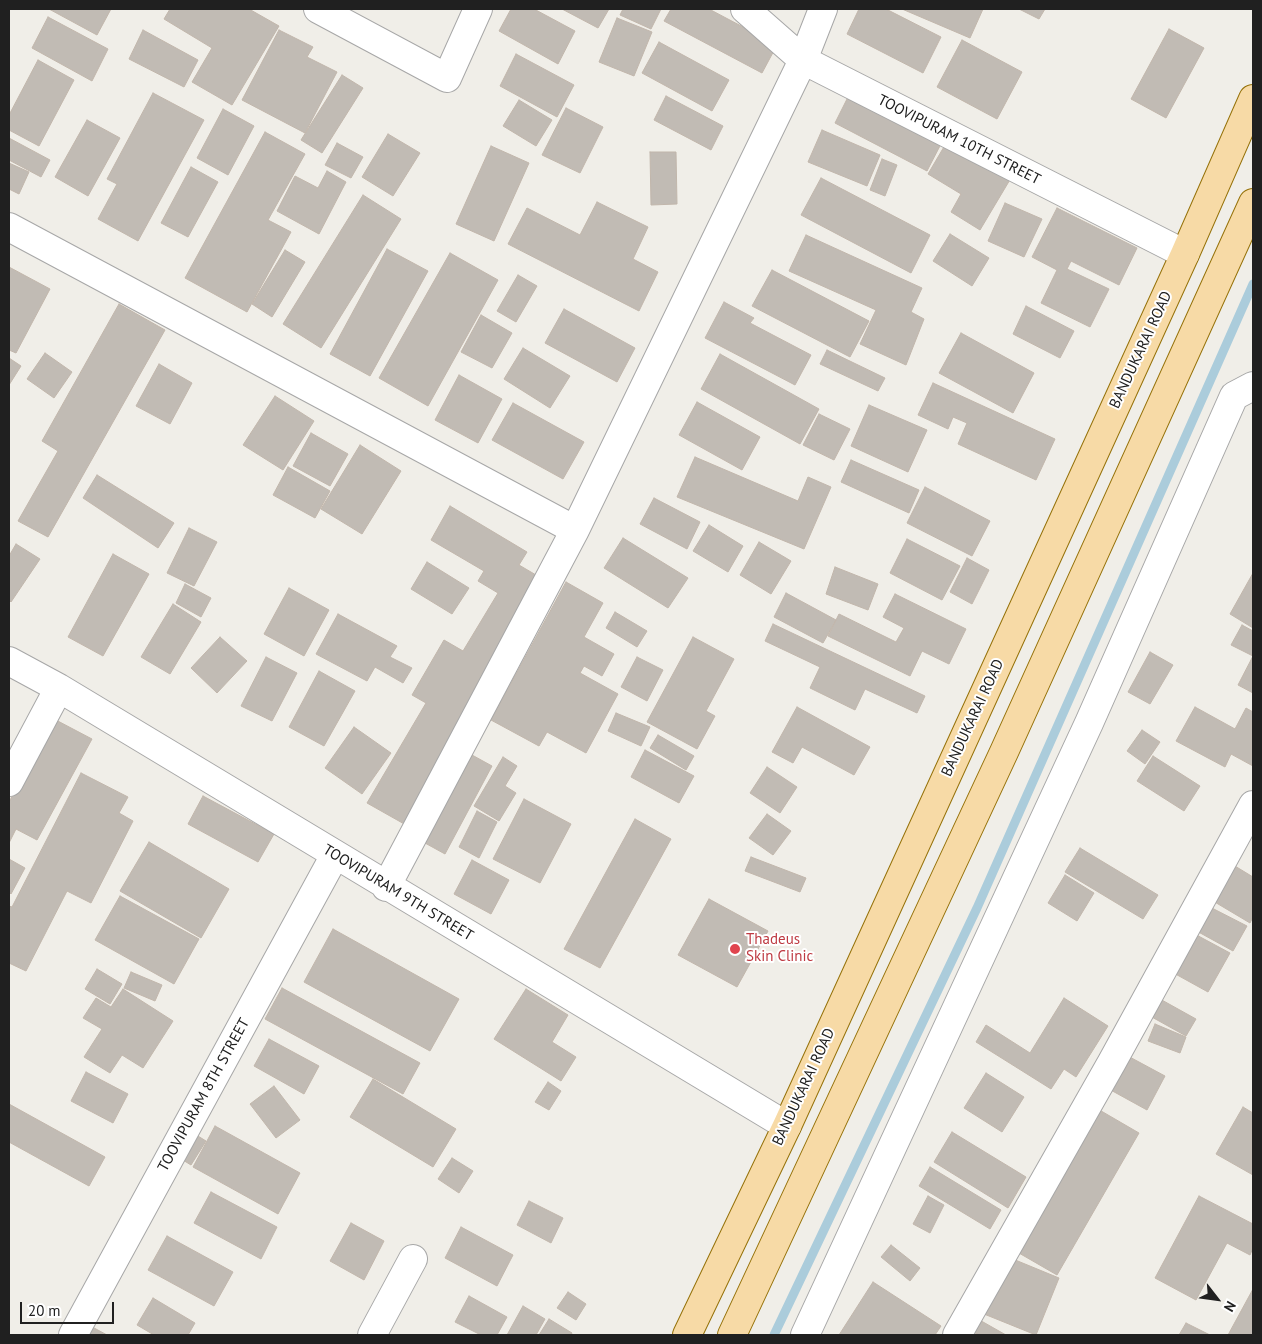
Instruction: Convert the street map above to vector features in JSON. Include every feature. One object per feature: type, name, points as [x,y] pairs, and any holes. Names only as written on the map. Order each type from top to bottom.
[{"type":"main road","name":"BANDUKARAI ROAD","points":[[687,1335],[787,1126],[1185,254],[1253,99]]},
{"type":"main road","points":[[732,1335],[1004,752],[1253,202]]},
{"type":"street","points":[[318,9],[448,78],[478,9]]},
{"type":"street","name":"TOOVIPURAM 10TH STREET","points":[[745,9],[803,60],[1185,254]]},
{"type":"street","points":[[386,887],[575,530],[803,60],[824,9]]},
{"type":"street","points":[[9,226],[575,530]]},
{"type":"street","points":[[805,1335],[1089,723],[1234,396],[1253,386]]},
{"type":"street","name":"TOOVIPURAM 9TH STREET","points":[[9,661],[59,688],[386,887],[787,1126]]},
{"type":"street","points":[[9,782],[59,688]]},
{"type":"street","points":[[957,1335],[1112,1062],[1253,805]]},
{"type":"street","name":"TOOVIPURAM 8TH STREET","points":[[73,1335],[335,855]]},
{"type":"street","points":[[372,1335],[413,1258]]},
{"type":"building","points":[[49,9],[111,9],[97,35]]},
{"type":"building","points":[[170,9],[249,9],[279,26],[232,105],[192,82],[212,48],[164,19]]},
{"type":"building","points":[[511,9],[534,9],[575,31],[558,64],[499,31]]},
{"type":"building","points":[[562,9],[609,9],[598,28]]},
{"type":"building","points":[[623,9],[661,9],[651,29],[620,15]]},
{"type":"building","points":[[671,9],[709,9],[777,45],[762,73],[664,21]]},
{"type":"building","points":[[859,9],[886,9],[941,37],[923,73],[847,34]]},
{"type":"building","points":[[902,9],[983,9],[970,38]]},
{"type":"building","points":[[1019,9],[1045,9],[1039,19]]},
{"type":"building","points":[[48,17],[108,49],[92,81],[32,48]]},
{"type":"building","points":[[617,18],[652,32],[634,76],[599,62]]},
{"type":"building","points":[[1169,29],[1204,48],[1166,118],[1131,99]]},
{"type":"building","points":[[143,30],[198,60],[184,87],[129,59]]},
{"type":"building","points":[[279,30],[313,47],[307,57],[337,72],[305,133],[242,100]]},
{"type":"building","points":[[962,40],[1022,72],[997,119],[937,87]]},
{"type":"building","points":[[659,42],[729,80],[712,111],[642,73]]},
{"type":"building","points":[[516,54],[574,85],[557,117],[500,86]]},
{"type":"building","points":[[38,60],[74,80],[39,146],[9,130],[9,115]]},
{"type":"building","points":[[342,75],[363,88],[322,153],[301,140]]},
{"type":"building","points":[[851,91],[943,140],[927,171],[835,123]]},
{"type":"building","points":[[153,93],[204,120],[138,241],[98,219],[117,184],[107,179]]},
{"type":"building","points":[[666,96],[723,126],[711,150],[654,120]]},
{"type":"building","points":[[519,100],[552,120],[536,146],[503,126]]},
{"type":"building","points":[[566,108],[603,127],[580,173],[542,155]]},
{"type":"building","points":[[223,109],[254,126],[228,175],[197,158]]},
{"type":"building","points":[[87,120],[120,138],[88,196],[55,177]]},
{"type":"building","points":[[822,130],[880,155],[867,186],[808,162]]},
{"type":"building","points":[[265,132],[305,154],[268,220],[291,232],[247,312],[185,278]]},
{"type":"building","points":[[388,134],[420,153],[393,196],[362,177]]},
{"type":"building","points":[[9,138],[50,160],[41,177],[9,160]]},
{"type":"building","points":[[948,140],[1011,178],[980,230],[951,212],[961,194],[928,174]]},
{"type":"building","points":[[337,143],[363,157],[351,178],[325,165]]},
{"type":"building","points":[[491,146],[529,163],[494,241],[456,224]]},
{"type":"building","points":[[650,152],[676,152],[677,204],[651,205]]},
{"type":"building","points":[[882,159],[897,165],[885,196],[870,190]]},
{"type":"building","points":[[9,163],[29,172],[19,194],[9,189]]},
{"type":"building","points":[[191,167],[218,182],[188,237],[161,223]]},
{"type":"building","points":[[327,171],[346,182],[319,234],[277,211],[295,176],[318,188]]},
{"type":"building","points":[[821,178],[930,235],[911,273],[801,215]]},
{"type":"building","points":[[363,195],[401,219],[321,348],[283,324]]},
{"type":"building","points":[[597,202],[648,227],[633,259],[658,272],[639,311],[508,244],[527,208],[580,235]]},
{"type":"building","points":[[1005,203],[1042,219],[1024,257],[988,241]]},
{"type":"building","points":[[1057,208],[1137,248],[1119,285],[1071,261],[1067,269],[1109,289],[1090,327],[1041,303],[1057,270],[1032,257]]},
{"type":"building","points":[[950,234],[989,258],[972,286],[933,261]]},
{"type":"building","points":[[806,235],[922,288],[911,312],[924,319],[906,365],[860,344],[876,310],[789,271]]},
{"type":"building","points":[[387,249],[428,271],[370,376],[330,354]]},
{"type":"building","points":[[285,250],[305,262],[272,317],[252,304]]},
{"type":"building","points":[[450,253],[498,280],[428,406],[379,378]]},
{"type":"building","points":[[9,267],[50,289],[16,353],[9,350]]},
{"type":"building","points":[[772,270],[869,321],[850,357],[752,306]]},
{"type":"building","points":[[518,275],[537,286],[516,322],[497,311]]},
{"type":"building","points":[[724,302],[754,318],[750,323],[811,355],[795,385],[705,338]]},
{"type":"building","points":[[119,304],[165,330],[48,537],[18,521],[58,451],[42,441]]},
{"type":"building","points":[[1026,306],[1074,331],[1060,358],[1013,334]]},
{"type":"building","points":[[564,309],[635,348],[617,382],[545,343]]},
{"type":"building","points":[[481,315],[512,333],[492,368],[461,352]]},
{"type":"building","points":[[961,333],[1034,373],[1013,413],[939,373]]},
{"type":"building","points":[[523,348],[570,376],[550,408],[504,379]]},
{"type":"building","points":[[827,350],[885,378],[878,391],[820,364]]},
{"type":"building","points":[[45,353],[72,372],[54,398],[27,379]]},
{"type":"building","points":[[720,354],[819,409],[800,444],[701,389]]},
{"type":"building","points":[[9,358],[21,366],[9,385]]},
{"type":"building","points":[[159,364],[192,383],[170,424],[136,406]]},
{"type":"building","points":[[459,375],[502,399],[478,443],[435,420]]},
{"type":"building","points":[[933,383],[1055,439],[1036,480],[958,444],[967,423],[953,417],[948,429],[918,415]]},
{"type":"building","points":[[275,396],[314,421],[283,470],[243,445]]},
{"type":"building","points":[[697,402],[760,437],[742,470],[679,435]]},
{"type":"building","points":[[513,403],[584,442],[563,479],[492,440]]},
{"type":"building","points":[[869,405],[927,430],[908,472],[851,446]]},
{"type":"building","points":[[819,414],[850,429],[834,460],[803,445]]},
{"type":"building","points":[[311,433],[348,454],[330,486],[293,466]]},
{"type":"building","points":[[360,445],[401,471],[362,534],[321,509]]},
{"type":"building","points":[[695,457],[798,501],[808,477],[831,487],[804,549],[677,497]]},
{"type":"building","points":[[851,460],[919,490],[909,513],[841,482]]},
{"type":"building","points":[[288,467],[330,491],[315,518],[273,495]]},
{"type":"building","points":[[97,475],[174,523],[158,548],[83,498]]},
{"type":"building","points":[[925,487],[990,521],[972,556],[907,523]]},
{"type":"building","points":[[654,498],[700,522],[687,549],[640,524]]},
{"type":"building","points":[[450,506],[527,552],[519,565],[536,575],[524,595],[528,598],[474,689],[483,694],[406,825],[367,803],[426,703],[412,695],[444,640],[463,651],[498,593],[478,581],[484,571],[431,540]]},
{"type":"building","points":[[709,525],[743,546],[728,572],[693,551]]},
{"type":"building","points":[[189,528],[217,542],[194,586],[167,573]]},
{"type":"building","points":[[623,538],[688,578],[668,608],[604,568]]},
{"type":"building","points":[[907,539],[960,566],[942,600],[890,573]]},
{"type":"building","points":[[759,542],[791,561],[771,594],[740,575]]},
{"type":"building","points":[[16,544],[40,559],[11,602],[9,600],[9,556]]},
{"type":"building","points":[[113,554],[149,574],[103,656],[68,637]]},
{"type":"building","points":[[967,558],[989,570],[972,604],[950,592]]},
{"type":"building","points":[[427,562],[469,588],[452,614],[411,589]]},
{"type":"building","points":[[835,567],[878,584],[868,610],[826,594]]},
{"type":"building","points":[[1253,573],[1253,628],[1230,614]]},
{"type":"building","points":[[566,582],[603,603],[584,637],[614,654],[602,676],[584,666],[580,673],[618,694],[586,753],[547,732],[539,746],[491,720]]},
{"type":"building","points":[[185,584],[211,598],[201,617],[176,603]]},
{"type":"building","points":[[289,588],[329,610],[304,656],[264,634]]},
{"type":"building","points":[[786,593],[836,620],[823,643],[774,617]]},
{"type":"building","points":[[895,594],[966,629],[949,664],[922,651],[910,676],[828,636],[839,614],[896,642],[904,628],[883,617]]},
{"type":"building","points":[[173,604],[201,622],[170,674],[141,657]]},
{"type":"building","points":[[615,612],[647,631],[637,647],[606,628]]},
{"type":"building","points":[[338,614],[397,646],[390,657],[412,668],[403,683],[375,667],[367,681],[316,654]]},
{"type":"building","points":[[773,624],[925,696],[917,713],[865,689],[855,710],[810,688],[820,667],[765,641]]},
{"type":"building","points":[[1242,625],[1253,631],[1253,656],[1231,645]]},
{"type":"building","points":[[220,637],[247,661],[217,693],[191,668]]},
{"type":"building","points":[[693,637],[734,659],[706,711],[715,716],[697,749],[647,722]]},
{"type":"building","points":[[1150,652],[1173,665],[1150,704],[1128,692]]},
{"type":"building","points":[[1253,656],[1253,693],[1238,685]]},
{"type":"building","points":[[266,657],[297,673],[272,721],[241,706]]},
{"type":"building","points":[[637,657],[663,670],[647,701],[621,687]]},
{"type":"building","points":[[319,671],[355,691],[324,746],[289,727]]},
{"type":"building","points":[[797,707],[870,747],[854,775],[802,747],[793,763],[772,752]]},
{"type":"building","points":[[1195,707],[1235,729],[1246,708],[1253,712],[1253,766],[1231,754],[1225,767],[1176,741]]},
{"type":"building","points":[[616,713],[650,727],[641,746],[608,731]]},
{"type":"building","points":[[54,719],[92,739],[37,840],[16,829],[9,843],[9,802]]},
{"type":"building","points":[[354,727],[391,753],[362,794],[325,768]]},
{"type":"building","points":[[1142,730],[1160,742],[1145,764],[1127,751]]},
{"type":"building","points":[[658,735],[694,756],[686,770],[650,748]]},
{"type":"building","points":[[645,750],[694,776],[679,803],[631,777]]},
{"type":"building","points":[[472,755],[492,766],[445,854],[425,843]]},
{"type":"building","points":[[1153,756],[1200,786],[1184,811],[1137,781]]},
{"type":"building","points":[[503,757],[517,766],[505,786],[516,793],[499,821],[474,806]]},
{"type":"building","points":[[767,767],[797,787],[780,813],[750,793]]},
{"type":"building","points":[[81,773],[128,797],[119,813],[133,821],[91,903],[67,891],[26,971],[9,963],[9,906],[12,907]]},
{"type":"building","points":[[203,796],[274,834],[258,862],[188,824]]},
{"type":"building","points":[[524,799],[571,824],[540,883],[493,859]]},
{"type":"building","points":[[477,811],[497,822],[479,858],[459,847]]},
{"type":"building","points":[[767,814],[791,831],[773,855],[749,838]]},
{"type":"building","points":[[635,819],[671,839],[600,968],[564,949]]},
{"type":"building","points":[[149,842],[229,889],[201,938],[120,891]]},
{"type":"building","points":[[1080,848],[1158,895],[1143,919],[1065,872]]},
{"type":"building","points":[[751,857],[806,878],[800,892],[745,871]]},
{"type":"building","points":[[9,859],[25,868],[11,894],[9,892]]},
{"type":"building","points":[[472,860],[509,880],[491,914],[454,894]]},
{"type":"building","points":[[1225,860],[1253,877],[1253,917],[1250,923],[1203,895]]},
{"type":"building","points":[[1065,875],[1094,893],[1077,921],[1048,903]]},
{"type":"building","points":[[120,896],[199,939],[174,984],[95,940]]},
{"type":"building","points":[[709,899],[768,931],[737,987],[678,955]]},
{"type":"building","points":[[1206,905],[1247,926],[1233,951],[1193,929]]},
{"type":"building","points":[[333,929],[459,999],[430,1051],[304,982]]},
{"type":"building","points":[[1191,932],[1230,953],[1208,992],[1170,971]]},
{"type":"building","points":[[97,969],[122,984],[110,1004],[85,989]]},
{"type":"building","points":[[131,972],[162,985],[155,1001],[124,988]]},
{"type":"building","points":[[282,988],[420,1063],[403,1094],[265,1019]]},
{"type":"building","points":[[123,989],[173,1021],[143,1068],[122,1055],[110,1073],[84,1057],[102,1029],[83,1018],[96,998],[111,1007]]},
{"type":"building","points":[[526,989],[568,1015],[552,1042],[576,1057],[561,1081],[494,1039]]},
{"type":"building","points":[[1151,994],[1196,1019],[1186,1036],[1141,1011]]},
{"type":"building","points":[[1064,998],[1108,1026],[1076,1077],[1064,1069],[1051,1089],[976,1042],[986,1025],[1030,1053]]},
{"type":"building","points":[[1155,1024],[1186,1037],[1180,1053],[1148,1041]]},
{"type":"building","points":[[269,1039],[319,1066],[304,1094],[254,1066]]},
{"type":"building","points":[[1126,1055],[1165,1076],[1147,1110],[1107,1088]]},
{"type":"building","points":[[86,1072],[128,1094],[113,1123],[71,1101]]},
{"type":"building","points":[[986,1073],[1024,1097],[1002,1132],[964,1108]]},
{"type":"building","points":[[373,1079],[456,1129],[433,1167],[350,1117]]},
{"type":"building","points":[[548,1082],[561,1091],[549,1110],[535,1102]]},
{"type":"building","points":[[274,1086],[300,1120],[276,1138],[250,1104]]},
{"type":"building","points":[[9,1104],[105,1157],[89,1186],[9,1142]]},
{"type":"building","points":[[1243,1107],[1253,1113],[1253,1175],[1216,1154]]},
{"type":"building","points":[[1096,1108],[1139,1133],[1057,1275],[1012,1249]]},
{"type":"building","points":[[215,1126],[300,1173],[278,1214],[193,1167]]},
{"type":"building","points":[[952,1132],[1026,1177],[1008,1208],[934,1162]]},
{"type":"building","points":[[193,1133],[206,1141],[191,1165],[178,1157]]},
{"type":"building","points":[[452,1158],[473,1171],[459,1193],[438,1179]]},
{"type":"building","points":[[930,1167],[1001,1210],[990,1229],[919,1186]]},
{"type":"building","points":[[211,1192],[277,1227],[261,1259],[194,1223]]},
{"type":"building","points":[[928,1196],[944,1205],[930,1233],[913,1224]]},
{"type":"building","points":[[1199,1196],[1253,1224],[1253,1248],[1250,1255],[1227,1243],[1196,1300],[1155,1278]]},
{"type":"building","points":[[529,1201],[563,1218],[551,1243],[517,1225]]},
{"type":"building","points":[[351,1223],[384,1241],[364,1280],[330,1261]]},
{"type":"building","points":[[461,1227],[513,1255],[497,1286],[445,1258]]},
{"type":"building","points":[[167,1236],[233,1272],[214,1306],[148,1270]]},
{"type":"building","points":[[891,1245],[920,1268],[910,1281],[881,1257]]},
{"type":"building","points":[[1008,1257],[1059,1278],[1036,1335],[984,1314]]},
{"type":"building","points":[[873,1282],[941,1326],[935,1335],[839,1335]]},
{"type":"building","points":[[1253,1289],[1253,1335],[1228,1335]]},
{"type":"building","points":[[568,1292],[586,1304],[576,1320],[557,1308]]},
{"type":"building","points":[[469,1296],[507,1317],[497,1335],[481,1335],[455,1322]]},
{"type":"building","points":[[153,1298],[195,1323],[188,1335],[154,1335],[137,1325]]},
{"type":"building","points":[[523,1306],[545,1319],[536,1335],[507,1335]]},
{"type":"building","points":[[976,1318],[1006,1335],[979,1335],[969,1330]]},
{"type":"building","points":[[549,1319],[572,1333],[571,1335],[539,1335]]},
{"type":"building","points":[[85,1323],[107,1335],[78,1335]]},
{"type":"building","points":[[1186,1323],[1210,1335],[1179,1335]]},
{"type":"waterway","points":[[774,1335],[977,908],[1253,284]]},
{"type":"place","name":"Thadeus Skin Clinic","points":[[735,949]]}]
